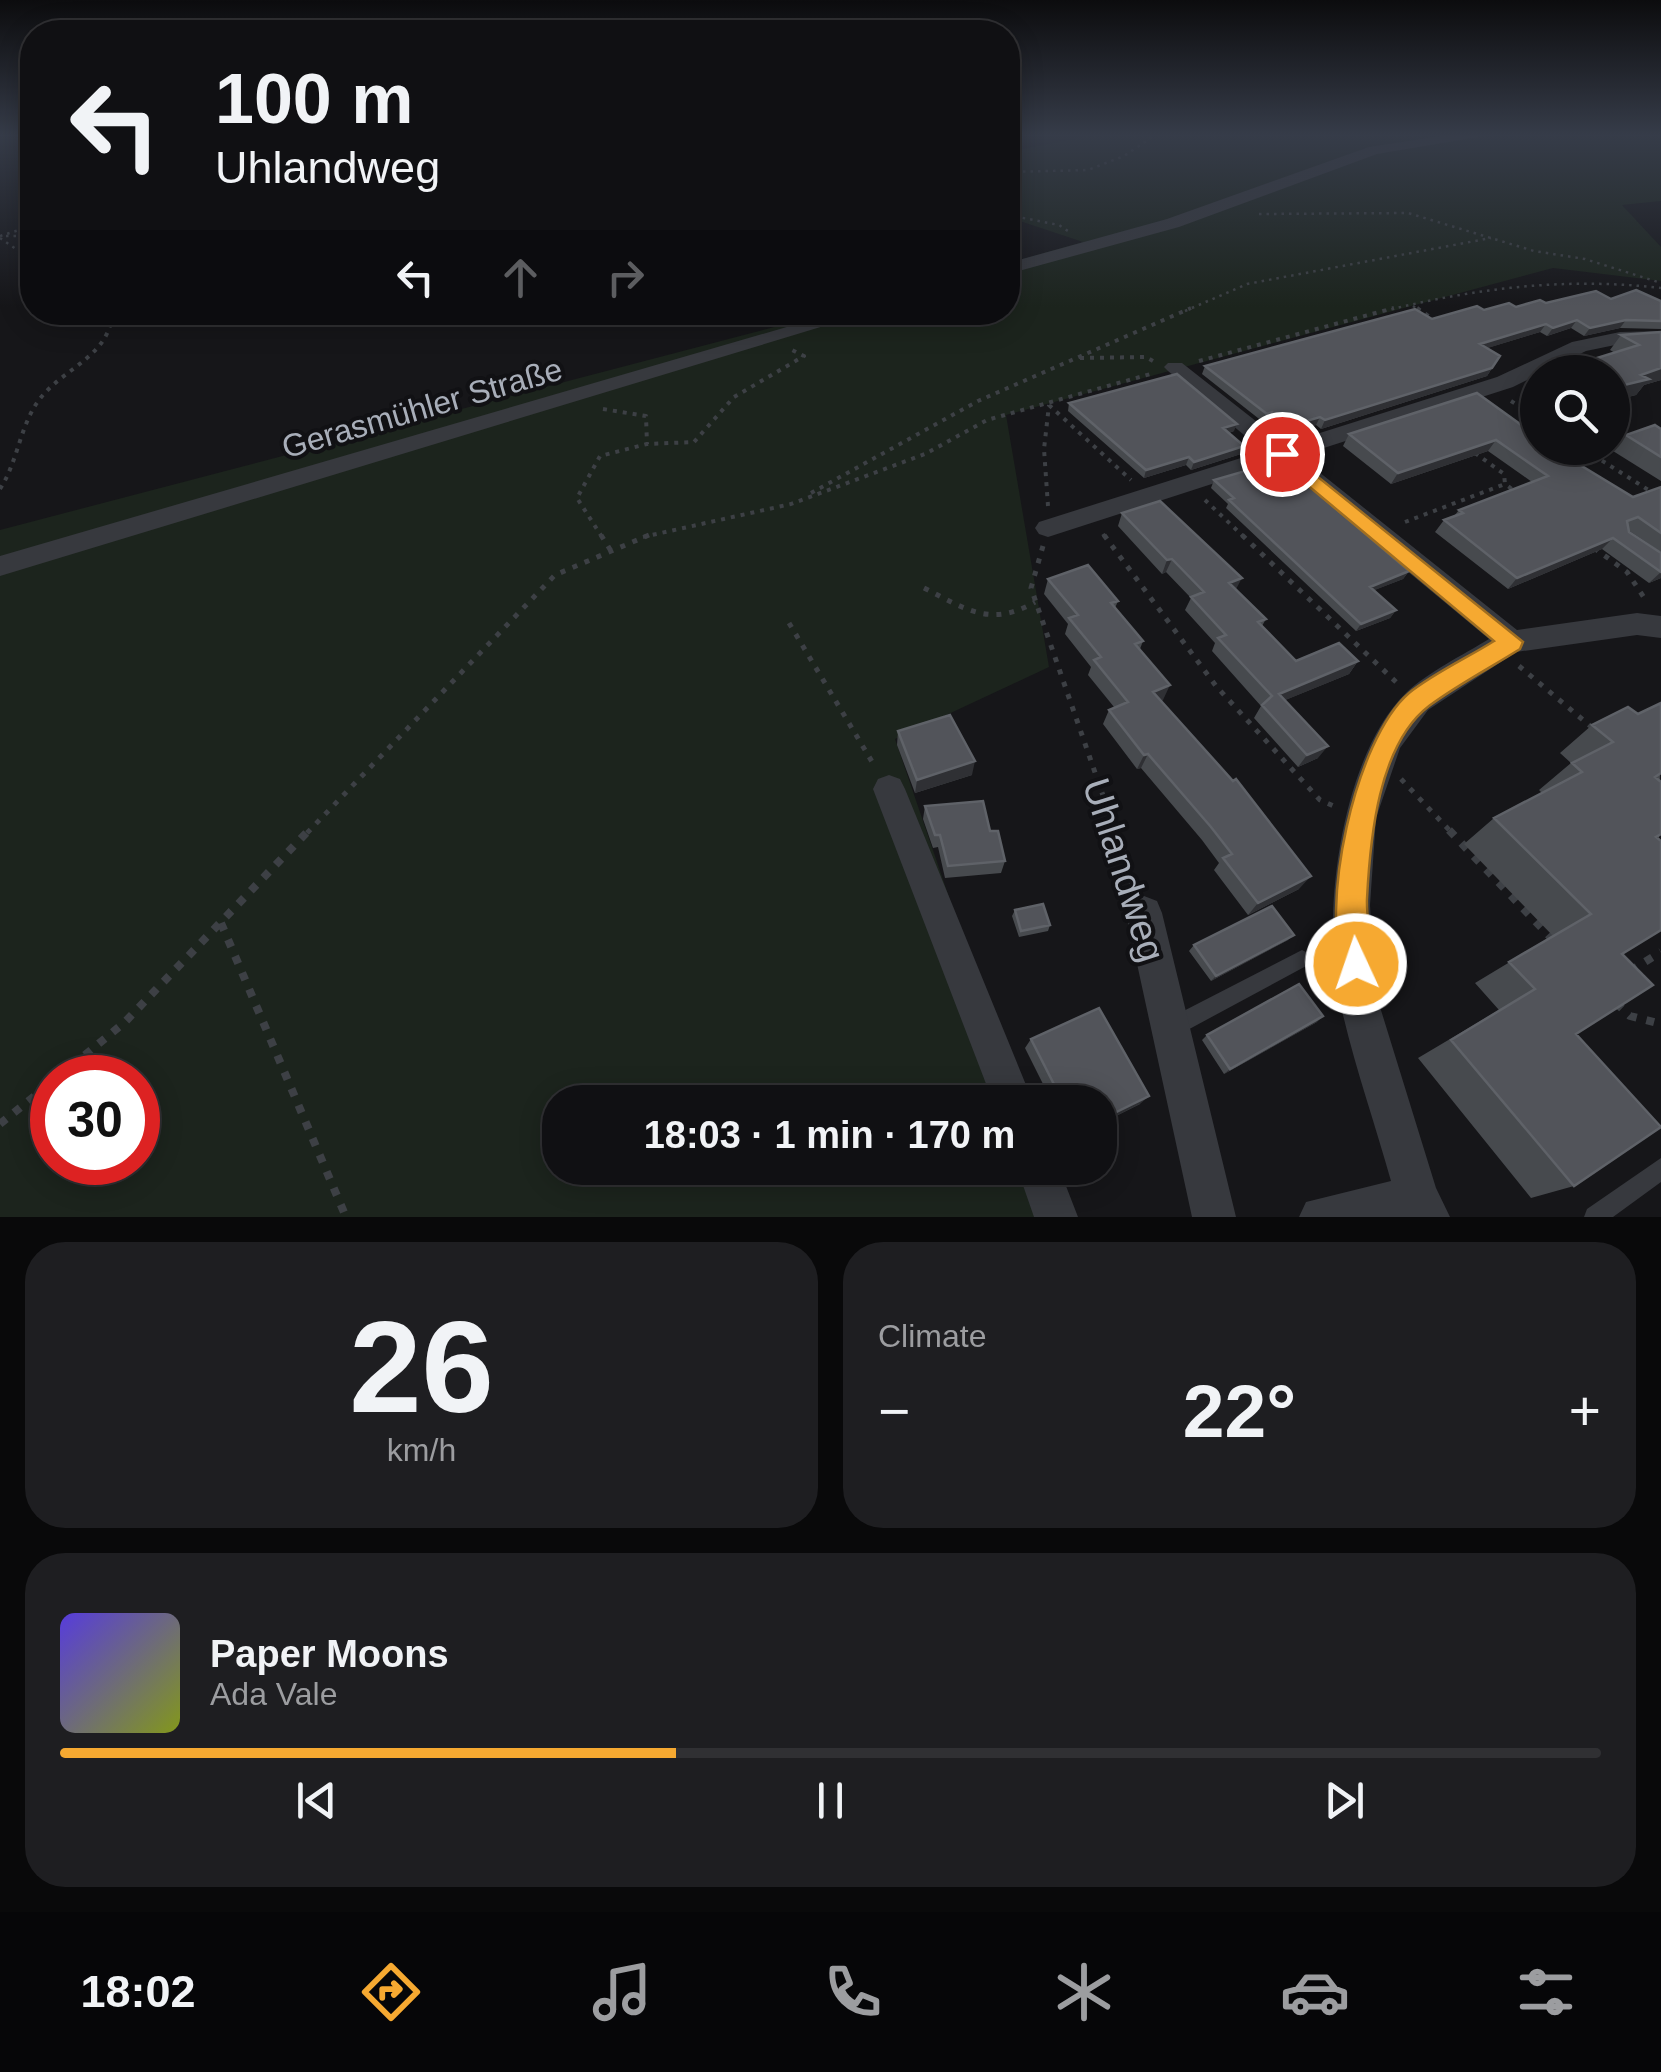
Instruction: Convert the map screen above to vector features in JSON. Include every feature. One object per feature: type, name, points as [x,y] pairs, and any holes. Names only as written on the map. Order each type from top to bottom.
[{"type":"street","points":[[1020,266],[1174,224],[1257,193]]},
{"type":"street","name":"Gerasmühler Straße","points":[[0,566],[818,325]]},
{"type":"street","points":[[1048,528],[1539,370],[1552,358],[1616,338],[1661,337]]},
{"type":"street","points":[[1171,368],[1378,533],[1505,645]]},
{"type":"street","points":[[1321,1217],[1422,1207],[1357,994],[1352,904],[1359,818],[1387,742],[1417,701],[1505,645],[1657,618]]},
{"type":"street","points":[[889,788],[1006,1085]]},
{"type":"street","name":"Uhlandweg","points":[[1144,912],[1214,1217]]},
{"type":"street","points":[[1044,1185],[1056,1217]]},
{"type":"lane","points":[[1171,1028],[1302,958]]},
{"type":"lane","points":[[1595,1217],[1661,1170]]},
{"type":"path","points":[[1246,197],[1230,216],[1408,212],[1534,251],[1585,259],[1661,286]]},
{"type":"path","points":[[1020,217],[1059,225],[1090,245]]},
{"type":"path","points":[[791,504],[978,401],[1247,284],[1490,238]]},
{"type":"path","points":[[85,1055],[125,1022],[222,923],[555,575],[653,533],[791,504],[925,454],[987,420],[1410,305],[1502,286],[1584,282],[1661,286]]},
{"type":"path","points":[[1410,305],[1440,324]]},
{"type":"path","points":[[0,490],[40,397],[105,340],[112,325]]},
{"type":"path","points":[[1298,335],[1315,346]]},
{"type":"path","points":[[611,551],[578,498],[600,456],[647,444],[694,442],[734,397],[804,356],[770,339]]},
{"type":"path","points":[[1077,358],[1146,356],[1171,368]]},
{"type":"path","points":[[1108,385],[1122,396]]},
{"type":"path","points":[[561,401],[646,416],[647,444]]},
{"type":"path","points":[[1049,404],[1148,496]]},
{"type":"path","name":"Uhlandweg","points":[[1049,404],[1044,449],[1048,528],[1030,588],[1144,912]]},
{"type":"path","points":[[1474,453],[1504,474],[1505,484],[1520,495]]},
{"type":"path","points":[[1609,465],[1661,498]]},
{"type":"path","points":[[1187,483],[1417,701]]},
{"type":"path","points":[[1378,533],[1505,484]]},
{"type":"path","points":[[1089,515],[1216,686],[1320,800],[1359,818]]},
{"type":"path","points":[[1581,539],[1627,572],[1657,618]]},
{"type":"path","points":[[924,588],[986,619],[1020,612],[1035,602]]},
{"type":"path","points":[[789,623],[889,788]]},
{"type":"path","points":[[1505,645],[1608,741]]},
{"type":"path","points":[[1382,756],[1435,819],[1560,946]]},
{"type":"path","points":[[222,923],[346,1217]]},
{"type":"path","points":[[1616,979],[1661,952]]},
{"type":"path","points":[[1616,1002],[1630,1016],[1661,1024]]},
{"type":"path","points":[[0,1124],[30,1100]]},
{"type":"shaded area","points":[[1020,193],[1661,193],[1661,201],[1622,205],[1661,247],[1661,281],[1553,268],[1006,415],[1049,667],[895,739],[1013,1085],[542,1085],[542,1185],[1047,1185],[1058,1217],[0,1217],[0,530],[782,325],[1020,325],[1020,260],[1083,242],[1020,221]]},
{"type":"building","points":[[1636,290],[1661,301],[1661,321],[1626,320],[1590,328],[1577,320],[1553,328],[1546,324],[1480,344],[1500,356],[1492,368],[1325,420],[1320,417],[1289,426],[1272,412],[1267,414],[1205,366],[1415,309],[1432,319],[1477,306],[1484,310],[1509,303],[1516,307],[1596,291],[1611,299]]},
{"type":"building","points":[[1661,332],[1661,368],[1641,375],[1649,379],[1630,384],[1630,355],[1607,355],[1639,345],[1621,335]]},
{"type":"building","points":[[1177,374],[1237,424],[1223,428],[1244,446],[1194,462],[1189,457],[1146,470],[1069,403]]},
{"type":"building","points":[[1477,393],[1520,424],[1520,457],[1496,440],[1398,473],[1349,434]]},
{"type":"building","points":[[1655,425],[1661,429],[1661,457],[1630,438],[1630,434]]},
{"type":"building","points":[[1280,461],[1409,571],[1370,587],[1396,610],[1361,624],[1229,500],[1234,498],[1214,480]]},
{"type":"building","points":[[1532,465],[1580,465],[1633,497],[1661,487],[1661,533],[1638,517],[1627,521],[1629,532],[1661,553],[1661,572],[1613,538],[1517,578],[1444,520],[1463,513],[1459,510],[1548,476]]},
{"type":"building","points":[[1160,501],[1242,578],[1229,583],[1266,619],[1258,622],[1296,661],[1339,643],[1358,661],[1279,694],[1328,746],[1307,755],[1262,705],[1272,696],[1218,638],[1226,635],[1191,597],[1204,592],[1122,513]]},
{"type":"building","points":[[1088,565],[1118,601],[1111,603],[1143,641],[1135,644],[1170,685],[1153,692],[1233,781],[1236,779],[1311,876],[1258,903],[1223,858],[1232,854],[1109,710],[1128,702],[1094,660],[1101,657],[1069,618],[1078,615],[1048,579]]},
{"type":"building","points":[[1661,703],[1661,773],[1655,777],[1661,782],[1661,834],[1656,837],[1661,841],[1661,930],[1622,954],[1653,985],[1576,1034],[1661,1127],[1574,1186],[1451,1040],[1535,989],[1509,962],[1591,914],[1494,818],[1582,772],[1572,763],[1613,742],[1592,725],[1628,707],[1638,714]]},
{"type":"building","points":[[950,715],[975,761],[917,780],[898,731]]},
{"type":"building","points":[[983,801],[990,831],[998,831],[1005,861],[948,866],[940,835],[935,835],[925,806]]},
{"type":"building","points":[[1043,904],[1050,925],[1021,931],[1015,910]]},
{"type":"building","points":[[1272,906],[1294,935],[1216,976],[1194,945]]},
{"type":"building","points":[[1299,984],[1323,1016],[1230,1069],[1207,1035]]},
{"type":"building","points":[[1099,1008],[1149,1096],[1117,1112],[1117,1085],[1054,1085],[1031,1039]]},
{"type":"route","points":[[1282,454],[1512,642],[1417,701],[1387,742],[1359,818],[1352,904],[1356,964]]}]
